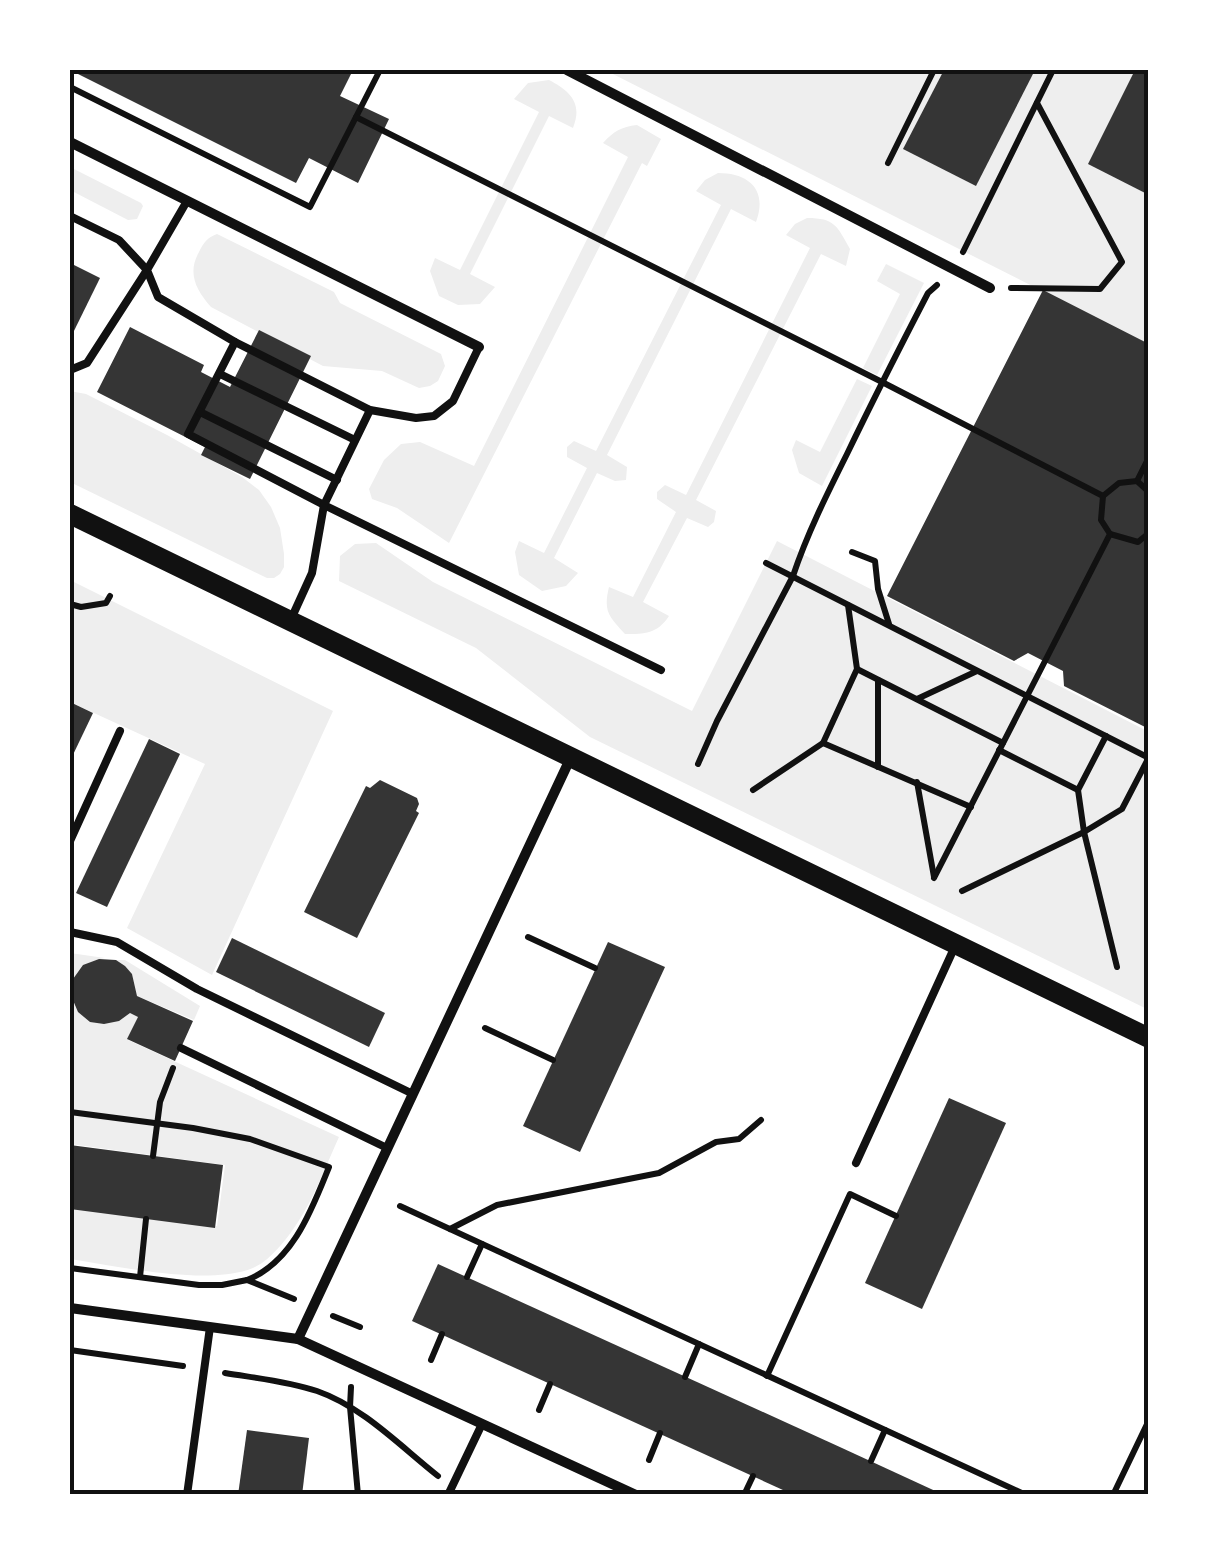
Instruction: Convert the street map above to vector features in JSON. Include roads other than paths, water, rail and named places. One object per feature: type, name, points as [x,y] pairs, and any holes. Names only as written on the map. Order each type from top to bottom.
[{"type":"main road","points":[[70,514],[1149,1038]]},
{"type":"street","points":[[567,70],[990,288]]},
{"type":"street","points":[[70,142],[478,347]]},
{"type":"street","points":[[298,1339],[571,757]]},
{"type":"street","points":[[70,1308],[298,1339],[636,1495]]},
{"type":"lane","points":[[70,370],[88,363],[186,200]]},
{"type":"lane","points":[[70,216],[119,240],[147,270],[158,297],[235,342],[370,410],[416,418],[434,416],[453,401],[478,347]]},
{"type":"lane","points":[[235,342],[188,434],[661,670]]},
{"type":"lane","points":[[220,374],[355,440]]},
{"type":"lane","points":[[290,621],[312,573],[324,504],[370,410]]},
{"type":"lane","points":[[200,412],[336,480]]},
{"type":"lane","points":[[70,841],[120,732]]},
{"type":"lane","points":[[70,932],[117,942],[197,989],[412,1094]]},
{"type":"lane","points":[[856,1163],[956,944]]},
{"type":"lane","points":[[181,1048],[387,1148]]},
{"type":"lane","points":[[188,1495],[210,1328]]},
{"type":"lane","points":[[448,1495],[482,1424]]}]
